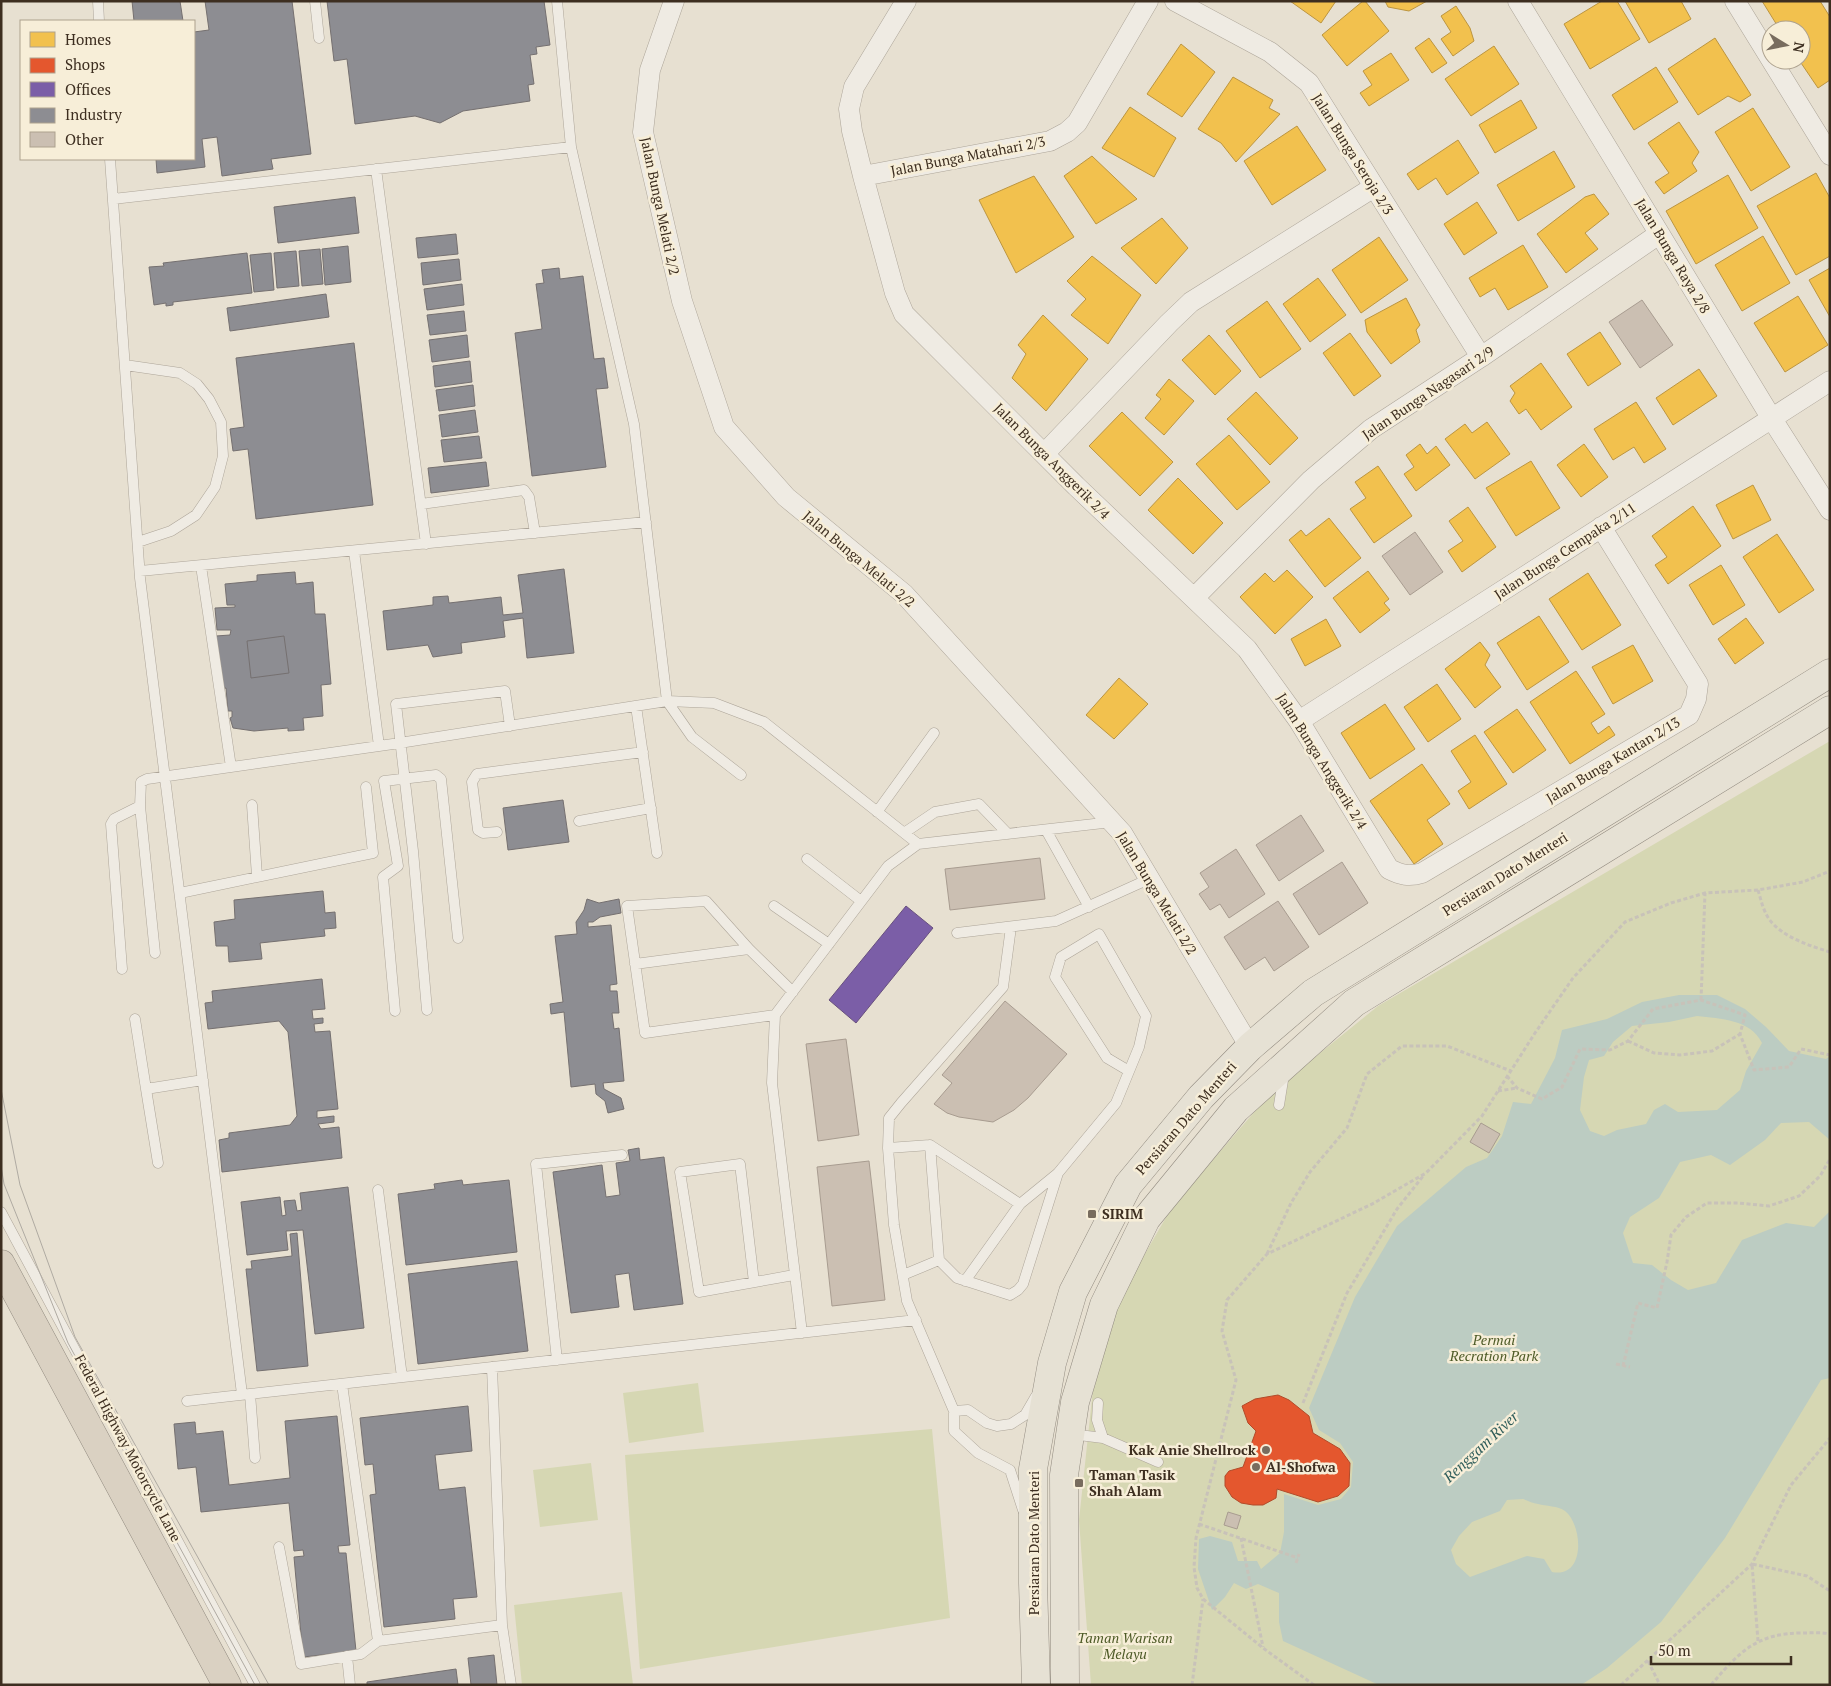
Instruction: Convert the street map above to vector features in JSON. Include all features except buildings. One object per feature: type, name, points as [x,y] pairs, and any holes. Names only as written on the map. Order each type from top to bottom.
[{"type":"highway","points":[[1,1264],[227,1685]]},
{"type":"main road","name":"Persiaran Dato Menteri","points":[[1036,1685],[1033,1583],[1033,1469],[1052,1363],[1074,1292],[1128,1185],[1201,1097],[1250,1048],[1313,993],[1830,674]]},
{"type":"main road","points":[[1065,1685],[1064,1475],[1075,1402],[1104,1304],[1146,1219],[1236,1109],[1354,1003],[1830,710]]},
{"type":"street","name":"Jalan Bunga Melati 2/2","points":[[674,1],[650,70],[643,132],[682,301],[724,427],[786,497],[904,594],[1122,833],[1250,1048]]},
{"type":"street","name":"Jalan Bunga Anggerik 2/4","points":[[906,1],[854,88],[849,109],[852,131],[863,176],[895,293],[904,314],[1044,454],[1247,649],[1300,721],[1389,868],[1400,875]]},
{"type":"street","name":"Jalan Bunga Matahari 2/3","points":[[863,176],[1050,141],[1068,132],[1077,123],[1148,1]]},
{"type":"street","name":"Jalan Bunga Seroja 2/3","points":[[1175,1],[1270,52],[1309,83],[1481,358]]},
{"type":"street","name":"Jalan Bunga Raya 2/8","points":[[1518,1],[1830,510]]},
{"type":"street","points":[[1735,1],[1830,155]]},
{"type":"street","points":[[1044,454],[1168,323],[1191,302],[1374,187]]},
{"type":"street","name":"Jalan Bunga Nagasari 2/9","points":[[1194,598],[1311,480],[1371,429],[1481,358],[1660,234]]},
{"type":"street","name":"Jalan Bunga Cempaka 2/11","points":[[1300,721],[1830,381]]},
{"type":"street","name":"Jalan Bunga Kantan 2/13","points":[[1400,875],[1411,876],[1422,873],[1689,715],[1696,699],[1698,684],[1601,527]]},
{"type":"lane","points":[[98,1],[99,20]]},
{"type":"lane","points":[[315,1],[319,38]]},
{"type":"lane","points":[[557,1],[572,147],[634,424],[667,701],[692,737],[741,774]]},
{"type":"lane","points":[[113,199],[572,147]]},
{"type":"lane","points":[[110,160],[140,571],[203,1080],[255,1458]]},
{"type":"lane","points":[[376,169],[426,544]]},
{"type":"lane","points":[[125,365],[180,373],[197,384],[209,399],[221,422],[223,448],[216,487],[196,515],[171,532],[138,542]]},
{"type":"lane","points":[[420,504],[524,490],[529,497],[535,533]]},
{"type":"lane","points":[[140,571],[646,522]]},
{"type":"lane","points":[[354,551],[379,746]]},
{"type":"lane","points":[[201,566],[230,767]]},
{"type":"lane","points":[[428,1010],[413,851],[396,704],[506,691],[510,726]]},
{"type":"lane","points":[[155,953],[140,806],[141,782],[147,779],[400,743],[667,701],[714,703],[764,722],[918,844]]},
{"type":"lane","points":[[636,706],[657,853]]},
{"type":"lane","points":[[878,812],[934,733]]},
{"type":"lane","points":[[497,832],[483,833],[478,830],[472,782],[477,774],[643,752]]},
{"type":"lane","points":[[395,1011],[383,877],[398,866],[384,781],[404,780],[436,774],[441,780],[458,938]]},
{"type":"lane","points":[[180,892],[373,853],[366,787]]},
{"type":"lane","points":[[904,833],[934,812],[979,804],[1008,834]]},
{"type":"lane","points":[[252,805],[257,876]]},
{"type":"lane","points":[[122,969],[111,824],[114,819],[140,806]]},
{"type":"lane","points":[[580,821],[651,808]]},
{"type":"lane","points":[[802,1333],[772,1083],[775,1015],[888,866],[918,844],[1112,822]]},
{"type":"lane","points":[[1046,830],[1089,907]]},
{"type":"lane","points":[[807,859],[861,901]]},
{"type":"lane","points":[[957,933],[1056,921],[1149,879]]},
{"type":"lane","points":[[775,1015],[645,1033],[626,906],[706,901],[749,949],[793,992]]},
{"type":"lane","points":[[774,906],[829,944]]},
{"type":"lane","points":[[1011,926],[1003,987],[889,1118],[888,1148],[894,1225],[908,1300],[954,1411],[954,1431],[978,1453],[1010,1470],[1022,1506],[1033,1583]]},
{"type":"lane","points":[[965,1281],[1020,1204],[1058,1173],[1116,1102],[1129,1071],[1139,1047],[1146,1016],[1098,934],[1061,957],[1055,977],[1107,1058],[1129,1071]]},
{"type":"lane","points":[[635,964],[749,949]]},
{"type":"lane","points":[[135,1018],[158,1163]]},
{"type":"lane","points":[[1279,1105],[1284,1066]]},
{"type":"lane","points":[[146,1089],[203,1080]]},
{"type":"lane","points":[[888,1148],[930,1146],[1020,1204]]},
{"type":"lane","points":[[930,1146],[940,1260],[957,1278],[1010,1295],[1023,1284],[1058,1173]]},
{"type":"lane","points":[[557,1360],[536,1164],[622,1155]]},
{"type":"lane","points":[[754,1282],[740,1164],[680,1172],[699,1292],[754,1282],[794,1274]]},
{"type":"lane","points":[[378,1190],[402,1377]]},
{"type":"lane","name":"Federal Highway Motorcycle Lane","points":[[1,1212],[254,1685]]},
{"type":"lane","points":[[903,1275],[940,1260]]},
{"type":"lane","points":[[187,1401],[916,1320]]},
{"type":"lane","points":[[954,1411],[968,1410],[986,1423],[997,1426],[1011,1424],[1025,1415],[1042,1386],[1052,1363]]},
{"type":"lane","points":[[492,1367],[502,1625],[511,1685]]},
{"type":"lane","points":[[342,1384],[378,1641]]},
{"type":"lane","points":[[1098,1403],[1098,1420],[1103,1438]]},
{"type":"lane","points":[[1070,1434],[1103,1438],[1158,1462]]},
{"type":"lane","points":[[279,1547],[301,1664],[360,1654],[378,1641],[502,1625]]},
{"type":"lane","points":[[347,1656],[350,1685]]},
{"type":"path","points":[[1303,1403],[1348,1293],[1397,1209],[1426,1173],[1482,1116],[1573,978],[1626,922],[1671,903],[1705,893],[1758,890],[1802,882],[1830,871]]},
{"type":"path","points":[[1758,890],[1764,909],[1771,921],[1788,934],[1810,946],[1830,952]]},
{"type":"path","points":[[1701,1000],[1705,893]]},
{"type":"path","points":[[1508,1076],[1517,1088],[1542,1099],[1562,1087],[1580,1049],[1610,1050],[1628,1041],[1653,1009],[1701,1000],[1745,1015],[1740,1034],[1754,1070],[1789,1067],[1801,1049],[1830,1055]]},
{"type":"path","points":[[1628,1041],[1654,1053],[1680,1055],[1712,1051],[1740,1034]]},
{"type":"path","points":[[1314,1685],[1263,1648],[1203,1599],[1197,1588],[1194,1567],[1196,1538],[1236,1380],[1222,1331],[1227,1300],[1267,1254],[1291,1203],[1310,1172],[1346,1128],[1366,1074],[1402,1046],[1447,1046],[1511,1071]]},
{"type":"path","points":[[1498,1091],[1517,1088]]},
{"type":"path","points":[[1624,1366],[1638,1303],[1657,1308],[1671,1235],[1686,1217],[1707,1203],[1769,1206],[1799,1196],[1820,1176],[1830,1159]]},
{"type":"path","points":[[1267,1254],[1374,1203],[1426,1173]]},
{"type":"path","points":[[1616,1364],[1630,1367]]},
{"type":"path","points":[[1621,1685],[1752,1564],[1791,1485],[1830,1438]]},
{"type":"path","points":[[1199,1524],[1298,1558]]},
{"type":"path","points":[[1241,1538],[1263,1648]]},
{"type":"path","points":[[1296,1563],[1299,1554]]},
{"type":"path","points":[[1752,1564],[1807,1576],[1830,1591]]},
{"type":"path","points":[[1752,1564],[1758,1641]]},
{"type":"path","points":[[1192,1685],[1203,1599]]},
{"type":"path","points":[[1711,1685],[1733,1658],[1758,1641],[1788,1633],[1830,1634]]},
{"type":"path","points":[[1648,1661],[1660,1685]]},
{"type":"green space","name":"Permai Recration Park","points":[[1830,741],[1830,1685],[1091,1685],[1079,1520],[1094,1380],[1116,1312],[1135,1271],[1172,1207],[1256,1110],[1309,1062],[1378,1006]]},
{"type":"green space","points":[[698,1383],[704,1432],[629,1443],[623,1393]]},
{"type":"green space","points":[[932,1429],[950,1618],[640,1669],[625,1455]]},
{"type":"green space","points":[[591,1463],[598,1520],[540,1527],[533,1470]]},
{"type":"green space","points":[[622,1592],[633,1685],[522,1685],[514,1605]]},
{"type":"water","name":"Renggam River","points":[[1679,995],[1717,995],[1745,1009],[1789,1051],[1826,1059],[1830,1056],[1830,1140],[1809,1122],[1781,1123],[1765,1140],[1730,1165],[1711,1155],[1680,1162],[1659,1198],[1630,1217],[1623,1233],[1633,1263],[1652,1265],[1688,1290],[1716,1283],[1742,1240],[1786,1223],[1814,1227],[1830,1211],[1830,1378],[1821,1380],[1725,1538],[1661,1622],[1607,1668],[1581,1685],[1379,1685],[1283,1641],[1279,1622],[1279,1593],[1258,1584],[1246,1589],[1234,1583],[1225,1597],[1212,1610],[1198,1569],[1199,1539],[1210,1536],[1232,1542],[1238,1561],[1257,1561],[1261,1569],[1280,1553],[1284,1532],[1284,1494],[1318,1505],[1341,1499],[1351,1487],[1353,1462],[1340,1443],[1319,1430],[1309,1408],[1355,1297],[1397,1226],[1466,1167],[1487,1158],[1502,1136],[1513,1102],[1531,1104],[1555,1058],[1562,1030],[1607,1019],[1642,1002]],"holes":[[[1697,1016],[1725,1020],[1742,1025],[1757,1035],[1762,1043],[1746,1071],[1740,1090],[1717,1110],[1678,1112],[1665,1104],[1654,1110],[1646,1124],[1617,1130],[1604,1136],[1590,1131],[1580,1110],[1584,1077],[1589,1060],[1604,1056],[1613,1042],[1632,1026],[1669,1022]],[[1523,1499],[1536,1504],[1559,1508],[1565,1511],[1571,1518],[1578,1538],[1576,1559],[1571,1567],[1563,1572],[1552,1572],[1544,1559],[1527,1556],[1470,1577],[1456,1564],[1451,1550],[1459,1536],[1472,1522],[1500,1511],[1507,1500]]]},
{"type":"tram line","points":[[1,1089],[20,1185],[75,1337],[269,1685]]},
{"type":"tram line","points":[[1,1166],[4,1184],[68,1343],[255,1685]]},
{"type":"place","name":"SIRIM","points":[[1092,1214]]},
{"type":"place","name":"Kak Anie Shellrock","points":[[1266,1450]]},
{"type":"place","name":"Al-Shofwa","points":[[1256,1467]]},
{"type":"place","name":"Taman Tasik Shah Alam","points":[[1079,1483]]},
{"type":"park label","name":"Taman Warisan Melayu","points":[[1125,1646]]}]
